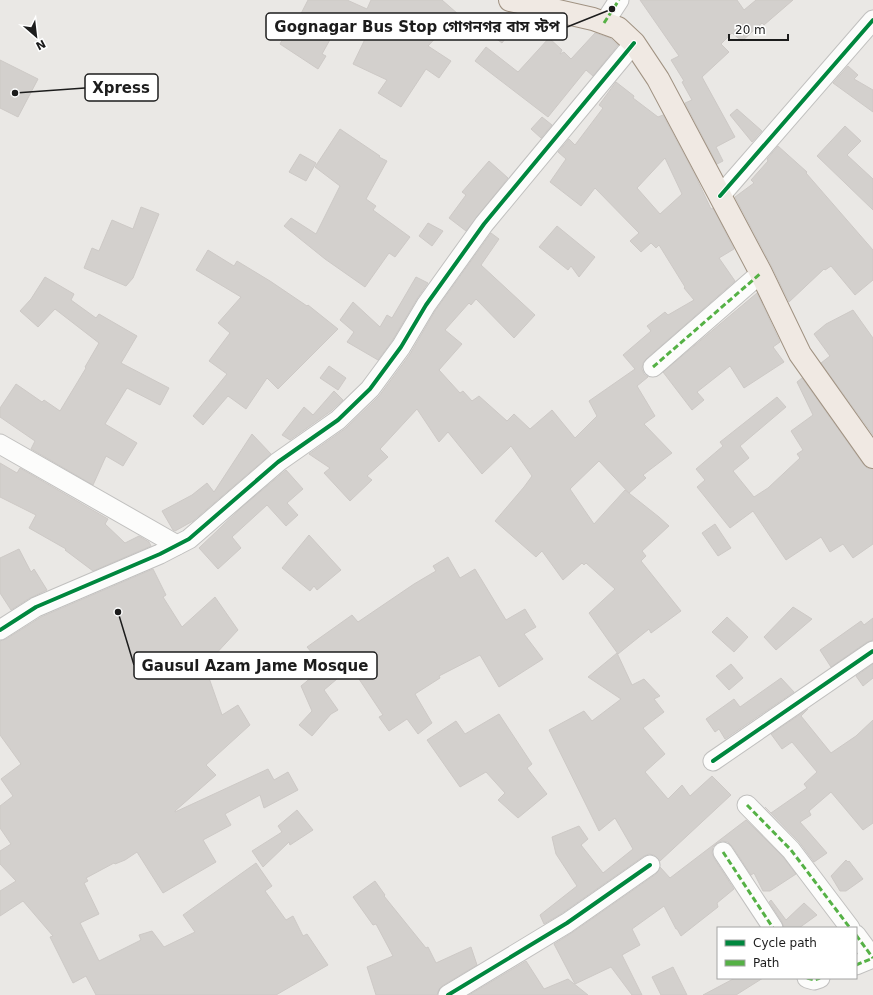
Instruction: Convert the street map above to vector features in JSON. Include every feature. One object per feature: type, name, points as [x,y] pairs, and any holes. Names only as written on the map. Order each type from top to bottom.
[{"type":"main road","points":[[510,0],[593,19],[618,28],[634,43],[658,79],[761,273],[800,354],[873,457]]},
{"type":"street","points":[[604,23],[619,0]]},
{"type":"street","points":[[720,196],[873,20]]},
{"type":"street","points":[[0,630],[36,607],[160,554],[189,539],[278,462],[338,420],[370,389],[401,347],[426,305],[484,224],[634,43]]},
{"type":"street","points":[[653,368],[761,273]]},
{"type":"street","points":[[0,444],[177,545]]},
{"type":"street","points":[[713,761],[873,651]]},
{"type":"street","points":[[747,805],[792,850],[849,927]]},
{"type":"street","points":[[723,852],[772,927]]},
{"type":"street","points":[[448,995],[567,923],[650,865]]},
{"type":"street","points":[[857,936],[873,958],[857,965]]},
{"type":"building","points":[[308,0],[347,0],[367,9],[371,0],[442,0],[458,14],[428,46],[451,61],[439,78],[426,69],[401,107],[378,93],[387,80],[353,64],[366,37],[337,27],[322,54],[326,56],[318,69],[280,44],[285,35],[289,37]]},
{"type":"building","points":[[640,0],[737,0],[744,10],[756,0],[793,0],[764,25],[762,23],[742,41],[732,33],[721,44],[729,52],[702,77],[735,137],[716,147],[723,161],[717,164],[685,103],[692,100],[682,82],[684,81],[671,60],[679,56]]},
{"type":"building","points":[[491,16],[511,31],[502,43],[482,28]]},
{"type":"building","points":[[595,33],[610,38],[618,45],[593,76],[586,70],[548,117],[475,61],[486,47],[518,72],[549,38],[562,50],[560,54],[564,52],[571,59]]},
{"type":"building","points":[[0,60],[38,79],[18,117],[0,108]]},
{"type":"building","points":[[848,66],[858,75],[854,79],[873,90],[873,112],[833,83]]},
{"type":"building","points":[[616,82],[634,96],[633,98],[658,117],[663,115],[695,175],[711,209],[713,208],[734,249],[719,258],[735,281],[643,363],[642,369],[644,374],[648,377],[637,386],[655,416],[644,424],[672,453],[643,475],[646,478],[629,493],[599,461],[570,489],[594,524],[625,490],[669,526],[642,551],[646,556],[641,561],[681,611],[651,633],[649,629],[618,654],[589,613],[615,589],[586,563],[584,565],[582,563],[563,580],[542,551],[536,557],[495,521],[532,476],[511,446],[482,474],[448,432],[439,442],[417,409],[380,449],[388,457],[367,476],[372,480],[350,501],[324,473],[330,468],[309,454],[346,428],[379,396],[410,354],[435,311],[491,233],[499,239],[481,265],[535,315],[514,338],[476,299],[471,305],[469,303],[445,330],[462,344],[439,370],[460,393],[463,391],[472,401],[479,396],[507,421],[514,414],[530,429],[552,410],[575,438],[597,416],[589,401],[635,369],[623,355],[651,331],[647,326],[665,312],[668,315],[694,300],[684,288],[685,287],[659,245],[656,248],[651,243],[641,252],[630,241],[639,233],[595,188],[581,206],[550,182],[566,159],[558,152],[569,139],[575,145],[603,108],[599,105]],"holes":[[[665,158],[682,194],[660,214],[637,188]]]},
{"type":"building","points":[[737,109],[762,131],[752,142],[730,115]]},
{"type":"building","points":[[542,117],[552,125],[541,138],[531,129]]},
{"type":"building","points":[[845,126],[861,141],[847,155],[873,179],[873,210],[817,156]]},
{"type":"building","points":[[340,129],[387,161],[366,199],[376,206],[373,210],[410,237],[395,257],[389,253],[365,287],[325,259],[284,226],[291,218],[316,234],[340,186],[315,167]]},
{"type":"building","points":[[778,146],[807,172],[806,173],[873,250],[873,280],[855,295],[831,266],[825,270],[824,269],[789,302],[735,197],[754,183],[751,180],[768,161],[767,159]]},
{"type":"building","points":[[300,154],[316,163],[306,181],[289,172]]},
{"type":"building","points":[[489,161],[508,178],[466,231],[449,218],[466,195],[462,192]]},
{"type":"building","points":[[141,207],[159,214],[133,278],[126,286],[84,268],[92,248],[99,251],[112,220],[133,229]]},
{"type":"building","points":[[428,223],[443,231],[432,246],[419,236]]},
{"type":"building","points":[[557,226],[595,257],[579,277],[571,266],[568,270],[539,247]]},
{"type":"building","points":[[208,250],[234,266],[237,261],[270,281],[307,306],[308,305],[338,329],[278,389],[267,378],[246,409],[228,396],[203,425],[193,416],[227,374],[209,361],[230,333],[218,323],[241,297],[196,270]]},
{"type":"building","points":[[45,277],[74,294],[71,300],[96,318],[99,314],[137,336],[121,363],[169,388],[160,405],[127,388],[105,424],[137,443],[123,466],[106,456],[93,485],[31,449],[35,441],[0,417],[0,408],[16,384],[42,402],[44,400],[60,411],[99,343],[55,309],[38,327],[20,311],[31,299]]},
{"type":"building","points":[[416,277],[428,283],[392,341],[378,360],[347,342],[354,332],[340,320],[353,302],[380,327],[387,315],[392,318]]},
{"type":"building","points":[[757,293],[780,342],[773,347],[784,362],[744,388],[730,366],[697,392],[704,400],[692,410],[663,372]]},
{"type":"building","points":[[853,310],[873,338],[873,435],[821,363],[830,356],[814,334],[826,324]]},
{"type":"building","points":[[329,366],[346,378],[338,390],[320,378]]},
{"type":"building","points":[[802,378],[863,464],[867,468],[873,469],[873,544],[853,558],[843,544],[830,552],[821,537],[786,560],[753,511],[730,528],[697,487],[705,480],[696,469],[723,446],[720,442],[777,397],[786,407],[740,446],[749,458],[733,471],[754,497],[768,488],[800,458],[797,454],[803,450],[791,431],[813,415],[797,382]]},
{"type":"building","points":[[334,391],[343,400],[331,411],[290,440],[282,435],[304,407],[313,415]]},
{"type":"building","points":[[252,434],[271,454],[193,521],[175,531],[173,530],[162,511],[192,495],[207,483],[214,492]]},
{"type":"building","points":[[0,463],[17,473],[20,468],[108,519],[105,524],[125,543],[139,536],[149,542],[151,546],[93,571],[65,550],[66,549],[29,528],[36,515],[0,497]]},
{"type":"building","points":[[286,470],[303,489],[287,503],[298,515],[286,526],[267,505],[232,537],[241,548],[218,569],[199,548],[241,508]]},
{"type":"building","points":[[715,524],[731,548],[718,556],[702,533]]},
{"type":"building","points":[[309,535],[341,570],[317,590],[314,586],[310,591],[282,568]]},
{"type":"building","points":[[19,549],[31,572],[34,569],[47,590],[30,598],[11,610],[0,593],[0,558]]},
{"type":"building","points":[[448,557],[460,578],[475,569],[506,620],[525,609],[536,627],[524,634],[543,659],[499,687],[480,655],[439,676],[440,678],[415,694],[432,723],[418,734],[407,719],[389,731],[379,717],[383,715],[351,667],[324,690],[338,710],[331,714],[312,736],[299,725],[312,711],[301,686],[324,667],[307,647],[352,615],[358,622],[436,571],[433,566]]},
{"type":"building","points":[[153,569],[166,595],[163,597],[182,627],[215,597],[238,630],[212,658],[214,660],[205,666],[212,675],[209,678],[222,715],[238,705],[250,725],[206,765],[216,775],[175,812],[268,769],[274,780],[288,772],[298,790],[264,808],[260,795],[225,814],[231,825],[203,840],[216,862],[163,893],[137,852],[125,860],[115,864],[114,863],[86,878],[88,881],[84,883],[99,914],[80,923],[99,961],[141,940],[139,935],[152,931],[164,947],[195,932],[183,915],[256,863],[272,886],[265,891],[286,920],[293,916],[303,936],[307,934],[328,965],[276,995],[96,995],[86,976],[73,983],[50,937],[53,936],[23,901],[0,916],[0,891],[16,881],[0,864],[0,851],[11,844],[0,828],[0,806],[13,796],[1,779],[21,764],[0,735],[0,641],[6,639],[41,617]]},
{"type":"building","points":[[793,607],[812,619],[776,650],[764,637]]},
{"type":"building","points":[[727,617],[748,637],[734,652],[712,632]]},
{"type":"building","points":[[873,618],[873,640],[867,642],[831,667],[820,650],[861,621],[864,625]]},
{"type":"building","points":[[617,653],[632,685],[644,679],[660,696],[654,699],[664,712],[643,728],[665,754],[645,772],[668,799],[682,785],[690,796],[712,776],[731,795],[660,861],[654,855],[649,854],[644,856],[561,914],[544,924],[540,915],[577,886],[556,854],[552,837],[579,826],[588,839],[581,845],[603,873],[633,849],[615,818],[599,831],[549,730],[584,711],[592,721],[621,699],[588,677]]},
{"type":"building","points":[[731,664],[743,678],[729,690],[716,676]]},
{"type":"building","points":[[873,664],[873,678],[863,686],[856,676]]},
{"type":"building","points":[[781,678],[794,692],[725,739],[719,729],[715,732],[706,719],[734,699],[740,707]]},
{"type":"building","points":[[808,709],[801,716],[831,753],[856,736],[873,720],[873,823],[863,830],[831,792],[809,811],[811,815],[800,822],[827,853],[814,862],[799,842],[765,807],[771,813],[807,788],[804,784],[817,772],[792,742],[782,749],[771,734]]},
{"type":"building","points":[[499,714],[532,764],[527,768],[547,794],[518,818],[498,800],[505,793],[486,772],[460,787],[427,740],[456,721],[465,734]]},
{"type":"building","points":[[297,810],[313,830],[290,845],[289,842],[263,867],[252,851],[282,832],[278,826]]},
{"type":"building","points":[[746,820],[783,857],[796,874],[770,891],[763,891],[754,873],[751,875],[732,846],[728,842],[722,841],[717,843],[713,847],[712,853],[734,889],[717,903],[718,907],[681,936],[664,906],[632,929],[640,945],[622,955],[642,995],[632,995],[611,967],[575,984],[554,944],[656,874],[660,867],[670,878]]},
{"type":"building","points":[[846,860],[848,862],[849,861],[863,879],[846,891],[840,891],[831,876]]},
{"type":"building","points":[[375,881],[385,895],[384,896],[426,948],[428,947],[436,963],[471,947],[477,965],[442,986],[437,995],[376,995],[367,967],[393,956],[376,924],[373,925],[353,897]]},
{"type":"building","points":[[771,900],[786,920],[804,903],[817,915],[800,927],[784,927],[769,902]]},
{"type":"building","points":[[526,961],[544,989],[568,979],[588,995],[469,995]]},
{"type":"building","points":[[673,967],[687,995],[661,995],[652,977]]},
{"type":"building","points":[[733,979],[761,979],[736,995],[703,995]]},
{"type":"marked path","points":[[604,23],[619,0]]},
{"type":"marked path","points":[[653,367],[761,273]]},
{"type":"marked path","points":[[747,805],[791,850],[849,927]]},
{"type":"marked path","points":[[723,852],[772,927]]},
{"type":"marked path","points":[[857,936],[873,958]]},
{"type":"marked path","points":[[857,965],[873,958]]},
{"type":"marked path","points":[[810,979],[817,979]]},
{"type":"cycle path","points":[[720,196],[873,20]]},
{"type":"cycle path","points":[[0,630],[36,607],[160,554],[189,539],[278,462],[338,420],[370,389],[401,347],[426,305],[484,224],[634,43]]},
{"type":"cycle path","points":[[713,761],[873,651]]},
{"type":"cycle path","points":[[448,995],[567,923],[650,865]]},
{"type":"place","name":"Gognagar Bus Stop গোগনগর বাস স্টপ","points":[[612,9]]},
{"type":"place","name":"Xpress","points":[[15,93]]},
{"type":"place","name":"Gausul Azam Jame Mosque","points":[[118,612]]}]
